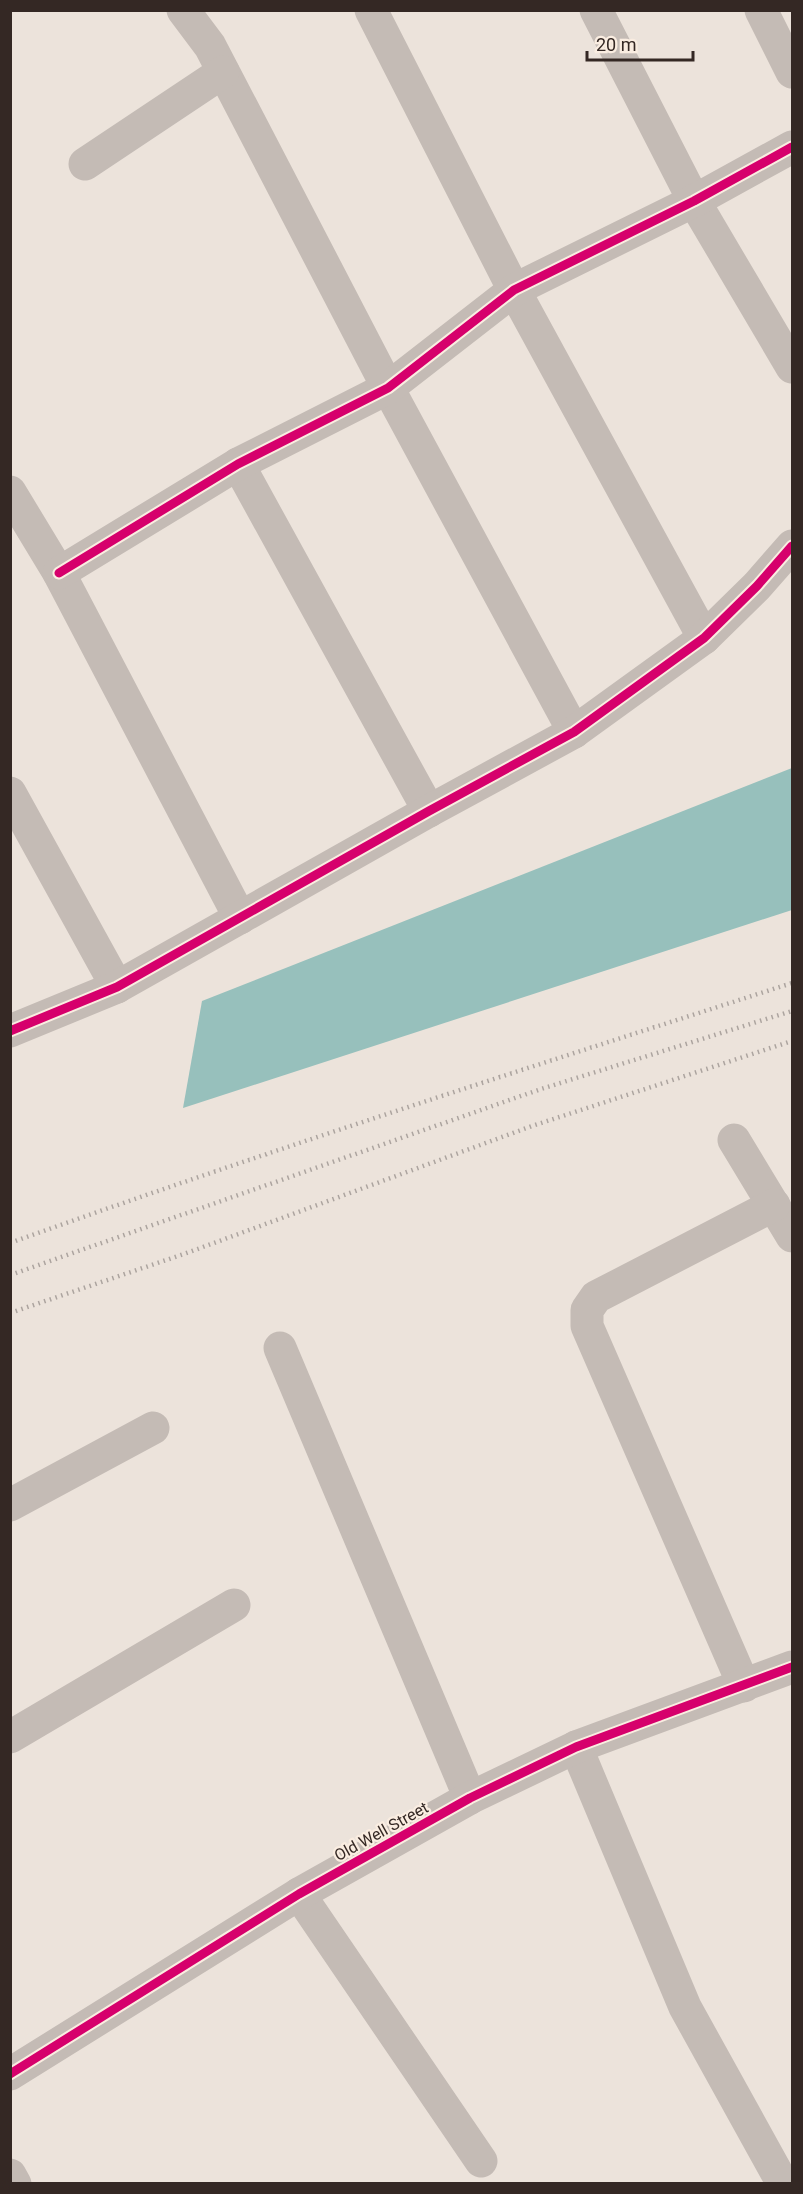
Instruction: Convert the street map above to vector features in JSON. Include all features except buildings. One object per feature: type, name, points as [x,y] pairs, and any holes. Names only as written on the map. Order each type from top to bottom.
[{"type":"street","points":[[183,10],[210,46],[388,388],[574,732]]},
{"type":"street","points":[[371,10],[514,290],[704,638]]},
{"type":"street","points":[[596,10],[694,201],[792,367]]},
{"type":"street","points":[[761,10],[792,72]]},
{"type":"street","points":[[85,164],[223,72]]},
{"type":"street","points":[[59,573],[238,464],[388,388],[514,290],[694,201],[792,147]]},
{"type":"street","points":[[238,464],[429,811]]},
{"type":"street","points":[[10,492],[59,573],[240,918]]},
{"type":"street","points":[[10,1031],[117,987],[574,732],[704,638],[792,546]]},
{"type":"street","points":[[10,793],[117,987]]},
{"type":"street","points":[[734,1140],[792,1236]]},
{"type":"street","points":[[744,1686],[587,1326],[587,1310],[596,1297],[774,1205]]},
{"type":"street","points":[[280,1347],[470,1798]]},
{"type":"street","points":[[10,1505],[153,1428]]},
{"type":"street","points":[[10,1737],[234,1605]]},
{"type":"street","name":"Old Well Street","points":[[10,2074],[299,1894],[470,1798],[576,1748],[792,1667]]},
{"type":"street","points":[[576,1748],[685,2007],[783,2184]]},
{"type":"street","points":[[299,1894],[481,2161]]},
{"type":"street","points":[[10,2175],[15,2184]]},
{"type":"water","points":[[792,768],[792,910],[183,1108],[202,1001]]},
{"type":"railway","points":[[10,1243],[302,1142],[792,983]]},
{"type":"railway","points":[[10,1275],[541,1089],[792,1011]]},
{"type":"railway","points":[[10,1313],[184,1254],[532,1126],[792,1041]]},
{"type":"cycle path","points":[[59,573],[238,464],[388,388],[514,290],[694,201],[792,147]]},
{"type":"cycle path","points":[[10,1031],[117,987],[574,732],[704,638],[757,586],[792,546]]},
{"type":"cycle path","points":[[10,2074],[299,1894],[470,1798],[576,1747],[792,1667]]}]
